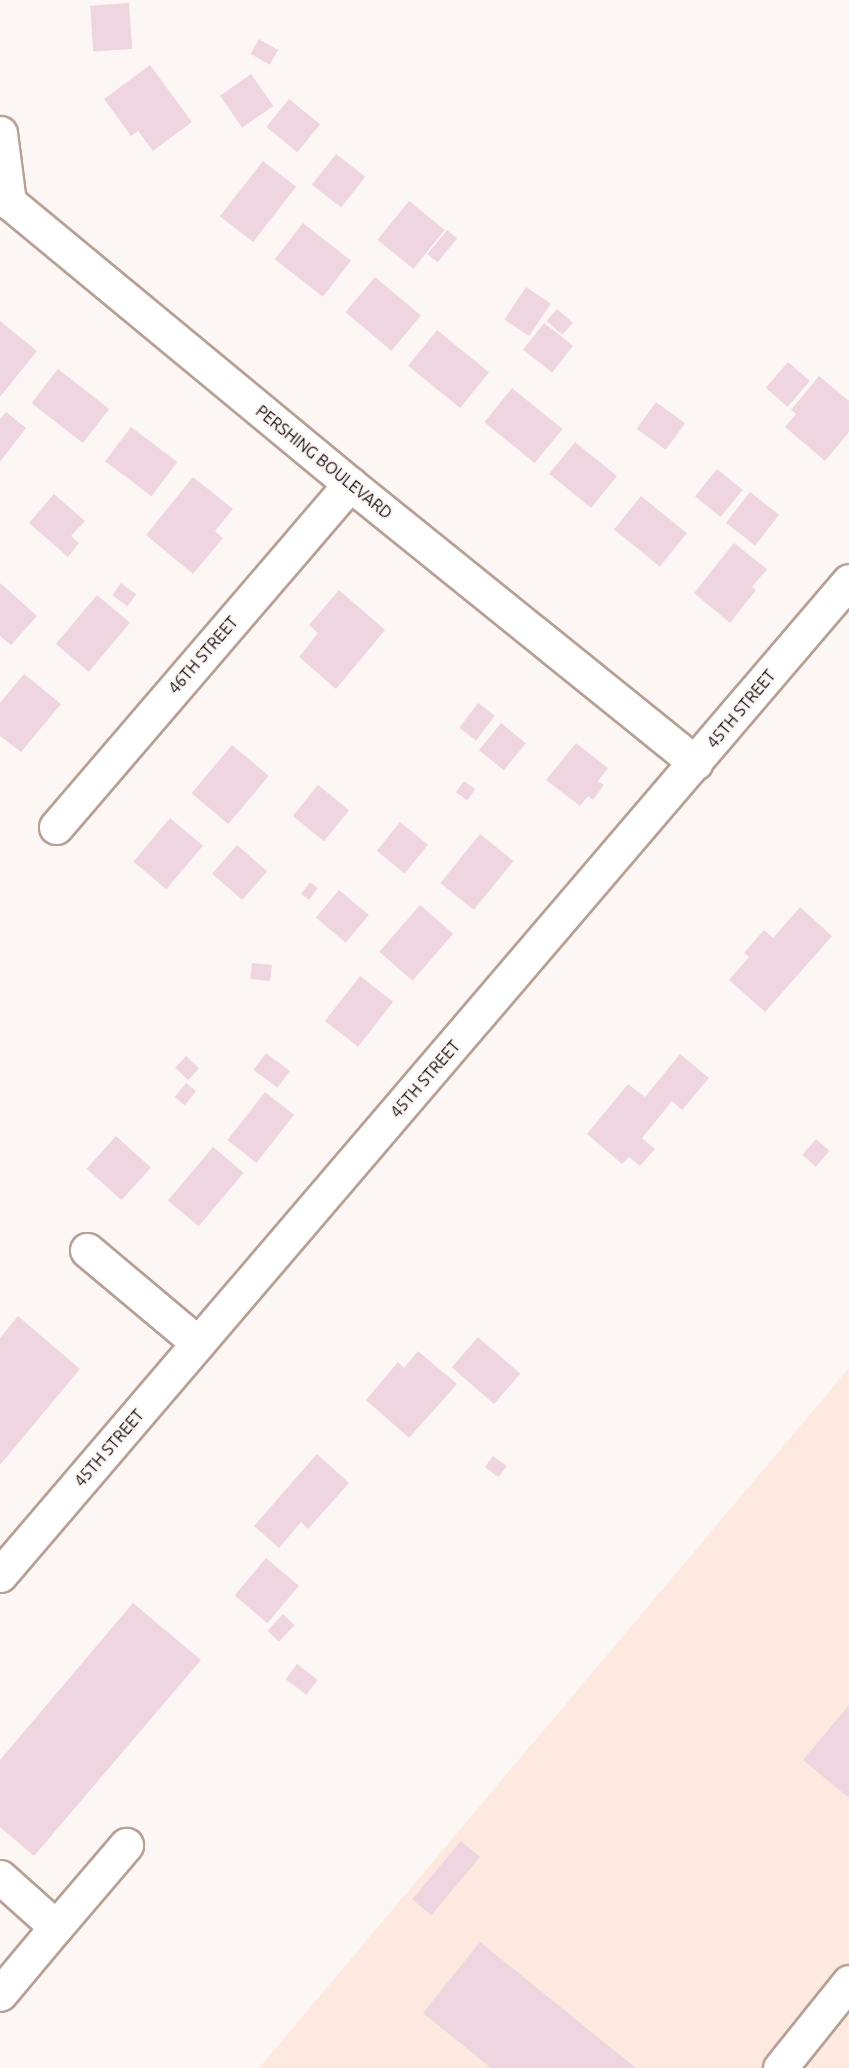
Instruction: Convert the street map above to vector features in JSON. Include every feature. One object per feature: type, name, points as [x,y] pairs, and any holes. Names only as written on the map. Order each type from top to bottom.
[{"type":"street","name":"PERSHING BOULEVARD","points":[[0,133],[4,208],[696,763]]},
{"type":"street","name":"46TH STREET","points":[[56,826],[350,484]]},
{"type":"street","name":"45TH STREET","points":[[0,1575],[696,763],[849,581]]},
{"type":"street","points":[[87,1250],[198,1343]]},
{"type":"street","points":[[0,1994],[126,1845]]},
{"type":"street","points":[[0,1877],[56,1927]]},
{"type":"street","points":[[780,2068],[849,1982]]},
{"type":"shaded area","points":[[849,1368],[849,2068],[259,2068]]},
{"type":"building","points":[[129,3],[132,49],[93,52],[90,6]]},
{"type":"building","points":[[259,39],[278,50],[270,65],[250,54]]},
{"type":"building","points":[[150,65],[192,122],[153,151],[138,131],[131,136],[104,99]]},
{"type":"building","points":[[251,74],[273,106],[242,128],[220,96]]},
{"type":"building","points":[[289,99],[320,124],[297,152],[266,127]]},
{"type":"building","points":[[336,154],[365,177],[341,208],[312,185]]},
{"type":"building","points":[[263,161],[296,187],[253,242],[220,216]]},
{"type":"building","points":[[409,201],[445,230],[413,269],[378,240]]},
{"type":"building","points":[[303,223],[351,261],[323,297],[275,259]]},
{"type":"building","points":[[447,230],[457,238],[438,262],[427,254]]},
{"type":"building","points":[[375,277],[421,316],[391,351],[345,312]]},
{"type":"building","points":[[526,287],[551,304],[529,336],[504,319]]},
{"type":"building","points":[[557,309],[573,323],[562,335],[547,321]]},
{"type":"building","points":[[0,321],[37,351],[0,397]]},
{"type":"building","points":[[544,323],[573,346],[552,373],[523,350]]},
{"type":"building","points":[[437,330],[489,372],[460,408],[408,366]]},
{"type":"building","points":[[788,362],[810,381],[788,407],[766,388]]},
{"type":"building","points":[[58,369],[109,409],[83,443],[32,403]]},
{"type":"building","points":[[819,376],[849,401],[849,432],[825,461],[785,427],[796,414],[791,410]]},
{"type":"building","points":[[512,388],[563,429],[535,463],[484,422]]},
{"type":"building","points":[[656,402],[685,423],[666,450],[637,429]]},
{"type":"building","points":[[6,412],[26,428],[0,462],[0,419]]},
{"type":"building","points":[[131,427],[177,462],[151,496],[105,461]]},
{"type":"building","points":[[575,442],[617,476],[591,508],[549,474]]},
{"type":"building","points":[[717,469],[743,490],[721,517],[695,496]]},
{"type":"building","points":[[193,477],[233,509],[215,531],[223,538],[193,574],[146,535]]},
{"type":"building","points":[[750,492],[779,515],[755,546],[726,523]]},
{"type":"building","points":[[54,494],[85,521],[71,536],[79,543],[68,557],[29,523]]},
{"type":"building","points":[[641,496],[687,533],[660,567],[614,529]]},
{"type":"building","points":[[734,543],[767,569],[752,587],[756,590],[730,623],[694,593]]},
{"type":"building","points":[[0,583],[37,616],[11,645],[0,636]]},
{"type":"building","points":[[121,583],[136,594],[128,606],[112,595]]},
{"type":"building","points":[[339,590],[385,630],[336,689],[299,657],[318,633],[309,625]]},
{"type":"building","points":[[97,595],[130,623],[89,672],[56,644]]},
{"type":"building","points":[[24,674],[61,704],[21,752],[0,736],[0,703]]},
{"type":"building","points":[[478,703],[495,716],[476,740],[459,728]]},
{"type":"building","points":[[501,723],[526,743],[504,770],[479,750]]},
{"type":"building","points":[[576,743],[608,768],[598,781],[604,785],[593,800],[588,796],[580,806],[546,780]]},
{"type":"building","points":[[232,745],[269,776],[228,824],[192,793]]},
{"type":"building","points":[[464,781],[475,789],[467,801],[456,792]]},
{"type":"building","points":[[318,785],[349,810],[324,841],[293,816]]},
{"type":"building","points":[[170,818],[203,846],[166,889],[133,862]]},
{"type":"building","points":[[400,822],[428,845],[405,873],[377,851]]},
{"type":"building","points":[[480,834],[513,861],[474,910],[440,883]]},
{"type":"building","points":[[237,845],[267,871],[242,900],[212,874]]},
{"type":"building","points":[[310,882],[318,888],[309,900],[301,894]]},
{"type":"building","points":[[339,890],[369,915],[346,943],[316,918]]},
{"type":"building","points":[[420,905],[453,934],[413,981],[379,952]]},
{"type":"building","points":[[800,907],[832,936],[765,1012],[729,980],[749,957],[744,953],[764,930],[773,938]]},
{"type":"building","points":[[252,963],[272,965],[270,981],[250,979]]},
{"type":"building","points":[[360,976],[393,1002],[358,1047],[325,1021]]},
{"type":"building","points":[[266,1053],[290,1071],[277,1088],[253,1070]]},
{"type":"building","points":[[680,1054],[709,1078],[682,1110],[672,1101],[642,1138],[655,1149],[640,1166],[629,1157],[622,1164],[587,1134],[628,1084],[645,1097]]},
{"type":"building","points":[[186,1056],[199,1068],[188,1080],[175,1068]]},
{"type":"building","points":[[186,1083],[196,1091],[185,1105],[175,1097]]},
{"type":"building","points":[[265,1092],[294,1115],[257,1163],[227,1140]]},
{"type":"building","points":[[116,1136],[151,1167],[121,1200],[87,1169]]},
{"type":"building","points":[[816,1139],[830,1151],[816,1167],[802,1155]]},
{"type":"building","points":[[213,1147],[244,1173],[199,1226],[168,1201]]},
{"type":"building","points":[[18,1316],[80,1369],[0,1465],[0,1338]]},
{"type":"building","points":[[478,1337],[520,1374],[494,1404],[452,1367]]},
{"type":"building","points":[[418,1351],[457,1384],[409,1438],[366,1400],[398,1362],[404,1368]]},
{"type":"building","points":[[317,1454],[349,1483],[308,1529],[301,1522],[279,1548],[254,1526]]},
{"type":"building","points":[[493,1456],[507,1466],[499,1477],[485,1467]]},
{"type":"building","points":[[266,1558],[299,1586],[267,1623],[235,1596]]},
{"type":"building","points":[[133,1603],[201,1660],[34,1856],[0,1827],[0,1760]]},
{"type":"building","points":[[283,1614],[295,1625],[279,1642],[267,1631]]},
{"type":"building","points":[[297,1664],[318,1680],[306,1695],[286,1679]]},
{"type":"building","points":[[849,1705],[849,1798],[803,1760]]},
{"type":"building","points":[[461,1841],[480,1857],[431,1915],[412,1899]]},
{"type":"building","points":[[480,1942],[636,2068],[491,2068],[423,2013]]}]
